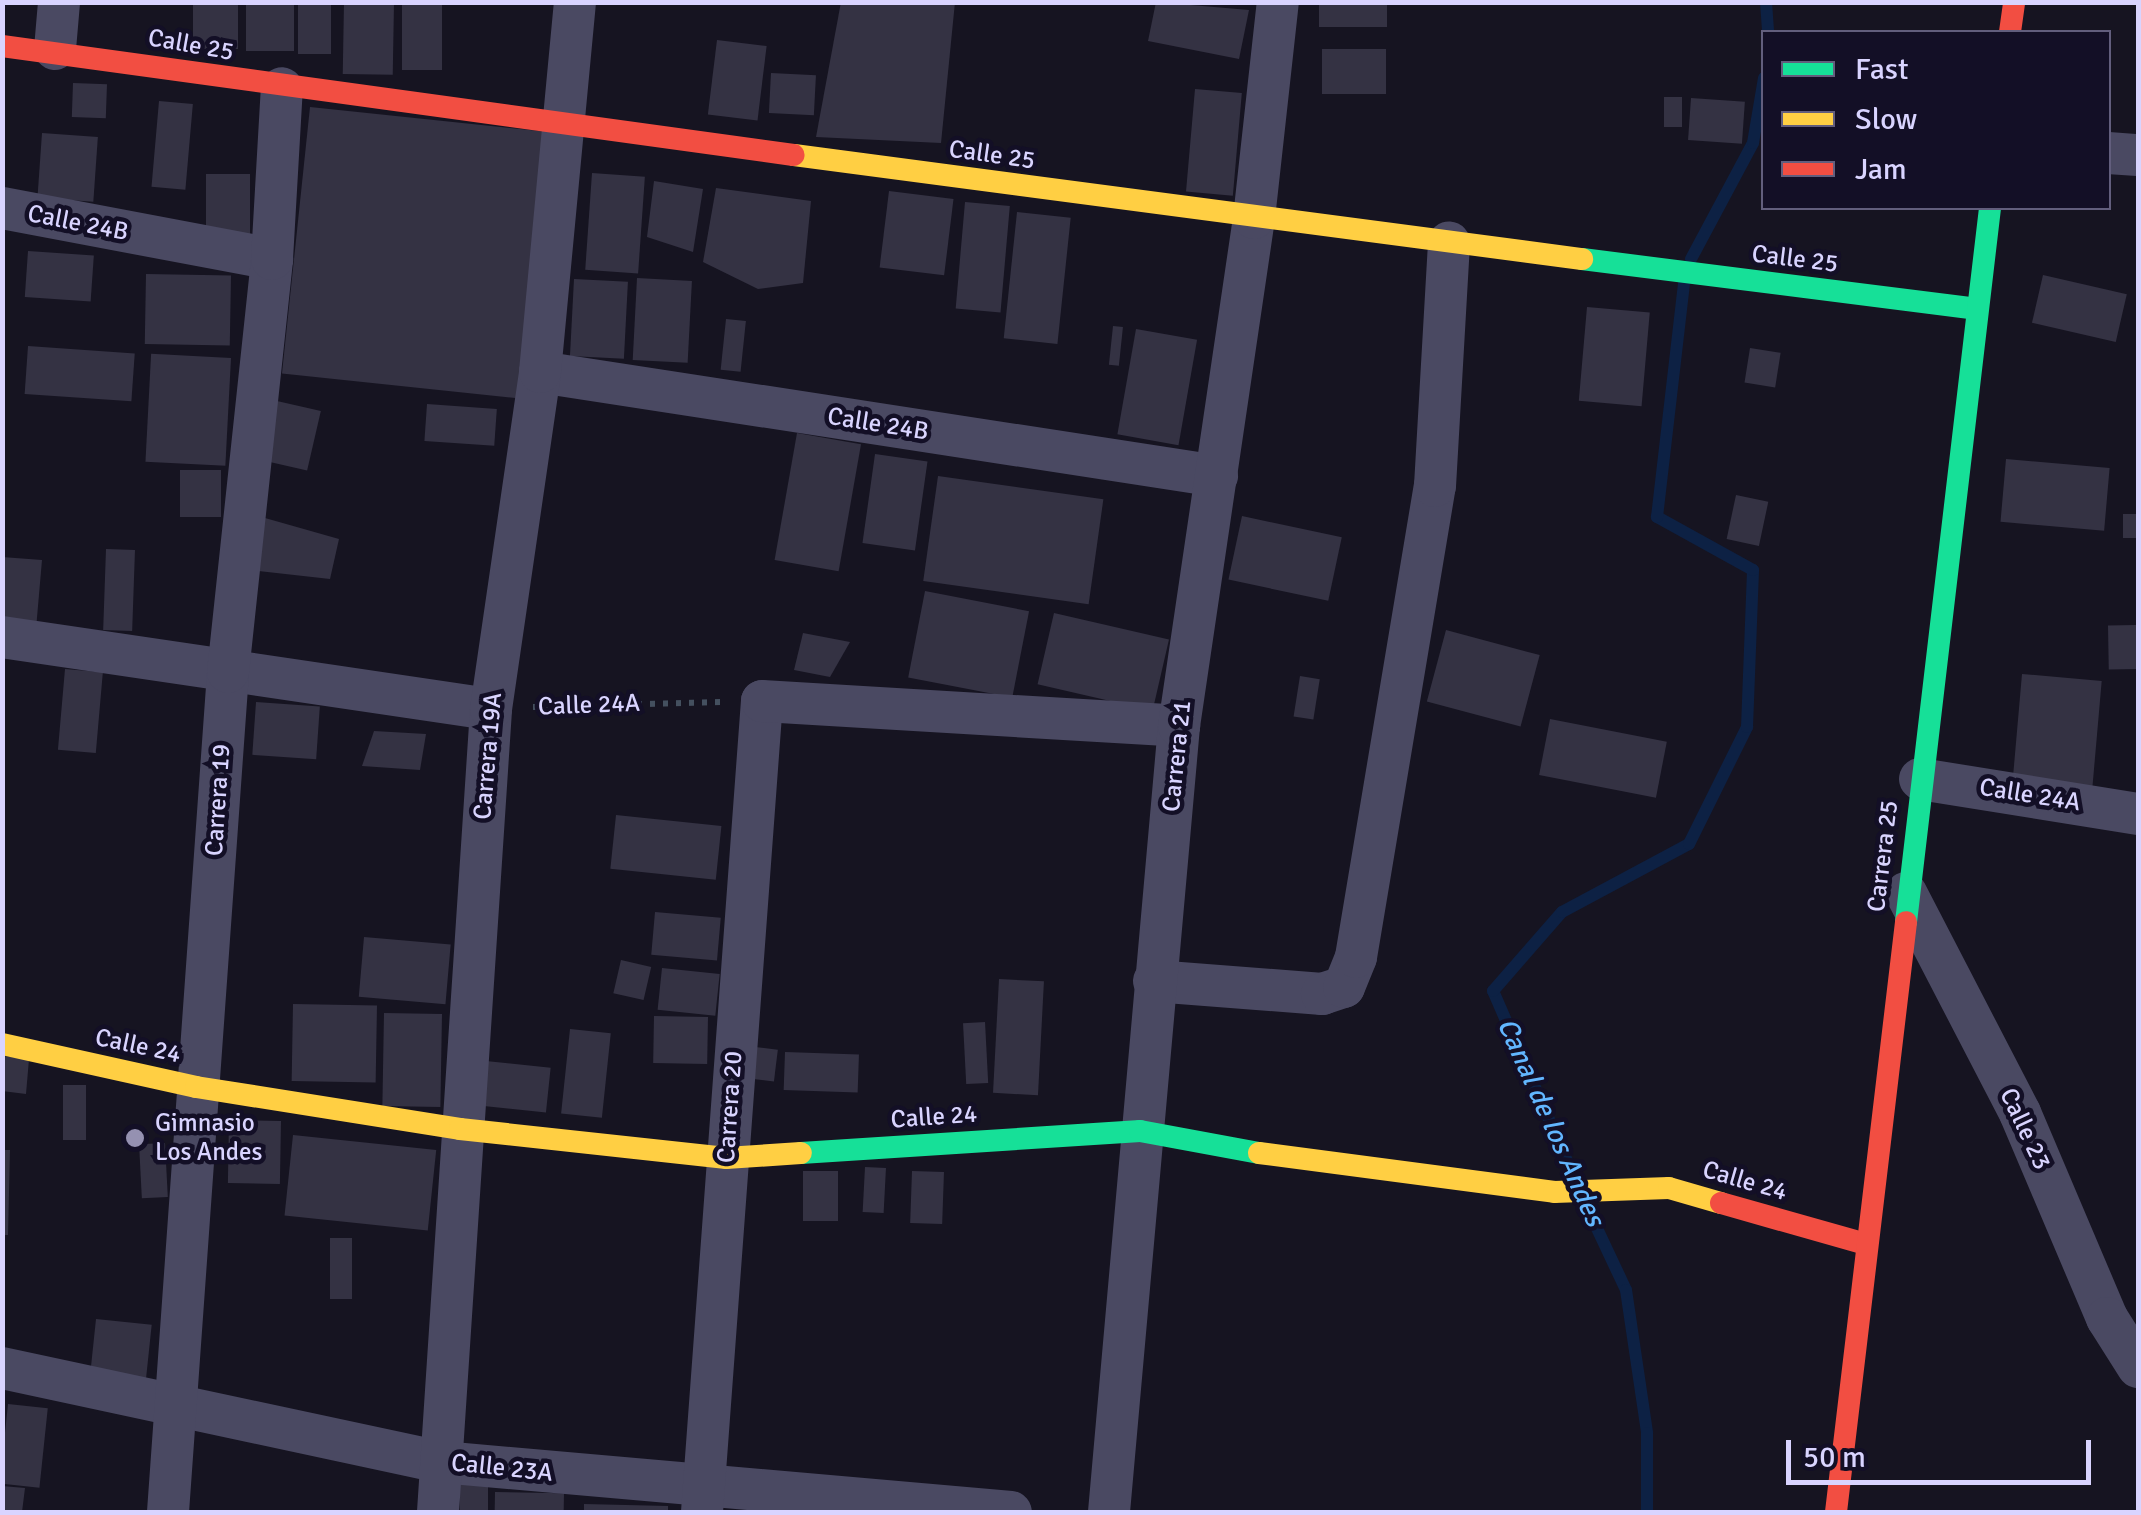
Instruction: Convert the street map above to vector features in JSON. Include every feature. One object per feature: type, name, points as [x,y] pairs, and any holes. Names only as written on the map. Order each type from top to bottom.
[{"type":"street","points":[[54,50],[59,2]]},
{"type":"street","name":"Carrera 19A","points":[[438,1512],[460,1129],[491,708],[540,372],[576,2]]},
{"type":"street","name":"Carrera 21","points":[[1109,1512],[1179,726],[1254,218],[1278,2]]},
{"type":"street","points":[[2010,30],[2014,2]]},
{"type":"street","name":"Calle 25","points":[[2,46],[54,50],[282,88],[1254,218],[1976,309]]},
{"type":"street","name":"Carrera 19","points":[[168,1512],[228,672],[272,259],[282,88]]},
{"type":"street","points":[[2111,153],[2138,156]]},
{"type":"street","name":"Calle 24B","points":[[2,208],[272,259]]},
{"type":"street","name":"Carrera 25","points":[[1836,1512],[1906,893],[1990,210]]},
{"type":"street","points":[[1154,981],[1322,994],[1344,986],[1356,957],[1435,486],[1449,242]]},
{"type":"street","name":"Calle 24B","points":[[540,372],[1217,476]]},
{"type":"street","points":[[2,637],[491,708]]},
{"type":"street","points":[[762,701],[1179,726]]},
{"type":"street","name":"Carrera 20","points":[[703,1500],[762,701]]},
{"type":"street","name":"Calle 24A","points":[[1920,779],[2138,814]]},
{"type":"street","name":"Calle 23","points":[[1906,893],[2020,1113],[2107,1318],[2138,1366]]},
{"type":"street","name":"Calle 24","points":[[2,1044],[196,1087],[460,1129],[726,1158],[1140,1131],[1292,1159],[1554,1192],[1669,1188],[1866,1244]]},
{"type":"street","name":"Calle 23A","points":[[2,1368],[177,1402],[441,1462],[703,1500],[1011,1512]]},
{"type":"path","name":"Calle 24A","points":[[491,708],[762,701]]},
{"type":"building","points":[[193,2],[238,2],[238,49],[193,49]]},
{"type":"building","points":[[246,2],[294,2],[294,51],[246,51]]},
{"type":"building","points":[[298,2],[331,2],[331,54],[298,54]]},
{"type":"building","points":[[344,2],[394,3],[393,75],[343,74]]},
{"type":"building","points":[[402,2],[442,2],[442,70],[402,70]]},
{"type":"building","points":[[841,2],[955,2],[941,143],[816,137]]},
{"type":"building","points":[[1156,2],[1249,10],[1239,59],[1148,41]]},
{"type":"building","points":[[1319,2],[1387,2],[1387,27],[1319,27]]},
{"type":"building","points":[[717,40],[767,46],[757,121],[708,114]]},
{"type":"building","points":[[1322,49],[1386,49],[1386,94],[1322,94]]},
{"type":"building","points":[[771,73],[816,75],[814,115],[769,113]]},
{"type":"building","points":[[73,83],[107,84],[106,118],[72,117]]},
{"type":"building","points":[[1195,89],[1242,93],[1233,196],[1186,192]]},
{"type":"building","points":[[1664,97],[1682,97],[1682,127],[1664,127]]},
{"type":"building","points":[[1691,98],[1745,102],[1742,144],[1688,140]]},
{"type":"building","points":[[159,101],[193,104],[185,190],[152,187]]},
{"type":"building","points":[[310,107],[551,132],[523,399],[282,374]]},
{"type":"building","points":[[42,133],[98,137],[93,202],[37,198]]},
{"type":"building","points":[[592,173],[645,177],[638,273],[585,270]]},
{"type":"building","points":[[206,174],[250,174],[250,239],[206,239]]},
{"type":"building","points":[[654,181],[703,189],[693,252],[647,237]]},
{"type":"building","points":[[716,188],[811,201],[803,283],[758,289],[703,262]]},
{"type":"building","points":[[889,191],[954,199],[944,275],[880,267]]},
{"type":"building","points":[[965,202],[1010,206],[1001,313],[956,309]]},
{"type":"building","points":[[1017,212],[1071,218],[1057,344],[1004,338]]},
{"type":"building","points":[[28,251],[94,256],[91,301],[25,297]]},
{"type":"building","points":[[146,274],[231,275],[230,345],[145,344]]},
{"type":"building","points":[[2043,275],[2127,294],[2116,342],[2032,323]]},
{"type":"building","points":[[637,278],[692,281],[688,363],[633,360]]},
{"type":"building","points":[[574,279],[628,282],[624,359],[570,356]]},
{"type":"building","points":[[1587,307],[1650,312],[1642,406],[1579,401]]},
{"type":"building","points":[[726,319],[746,321],[741,372],[721,370]]},
{"type":"building","points":[[1113,326],[1123,327],[1119,366],[1109,365]]},
{"type":"building","points":[[1136,329],[1197,340],[1178,445],[1117,434]]},
{"type":"building","points":[[28,346],[135,353],[131,401],[25,394]]},
{"type":"building","points":[[1750,348],[1781,353],[1775,387],[1745,383]]},
{"type":"building","points":[[151,354],[231,358],[225,466],[145,462]]},
{"type":"building","points":[[277,401],[321,411],[307,471],[263,460]]},
{"type":"building","points":[[427,404],[497,409],[494,446],[424,441]]},
{"type":"building","points":[[797,433],[861,444],[839,571],[775,560]]},
{"type":"building","points":[[875,454],[927,461],[915,551],[862,543]]},
{"type":"building","points":[[2006,459],[2110,468],[2104,531],[2001,522]]},
{"type":"building","points":[[180,470],[221,470],[221,517],[180,517]]},
{"type":"building","points":[[938,476],[1103,499],[1089,604],[923,581]]},
{"type":"building","points":[[1736,495],[1768,502],[1759,546],[1727,539]]},
{"type":"building","points":[[2123,514],[2138,514],[2138,538],[2123,538]]},
{"type":"building","points":[[1242,516],[1342,537],[1328,601],[1228,580]]},
{"type":"building","points":[[265,518],[339,539],[330,579],[250,570]]},
{"type":"building","points":[[106,549],[135,550],[132,631],[103,630]]},
{"type":"building","points":[[2,557],[42,560],[36,629],[2,627]]},
{"type":"building","points":[[925,591],[1029,611],[1012,698],[908,677]]},
{"type":"building","points":[[1054,613],[1169,640],[1153,711],[1038,684]]},
{"type":"building","points":[[2108,625],[2136,625],[2137,669],[2109,669]]},
{"type":"building","points":[[1446,630],[1540,655],[1521,727],[1427,701]]},
{"type":"building","points":[[803,633],[850,642],[830,677],[794,670]]},
{"type":"building","points":[[65,669],[103,672],[96,753],[58,750]]},
{"type":"building","points":[[2022,674],[2102,681],[2091,805],[2011,799]]},
{"type":"building","points":[[1300,676],[1320,679],[1313,720],[1294,716]]},
{"type":"building","points":[[256,702],[320,706],[316,759],[252,755]]},
{"type":"building","points":[[1550,719],[1667,742],[1656,798],[1539,775]]},
{"type":"building","points":[[374,731],[426,734],[420,770],[362,766]]},
{"type":"building","points":[[616,815],[721,826],[716,880],[610,869]]},
{"type":"building","points":[[655,912],[721,918],[717,961],[651,955]]},
{"type":"building","points":[[364,937],[451,945],[445,1004],[359,997]]},
{"type":"building","points":[[621,960],[651,967],[644,1000],[613,993]]},
{"type":"building","points":[[662,968],[720,974],[715,1016],[658,1010]]},
{"type":"building","points":[[999,979],[1044,981],[1038,1095],[993,1093]]},
{"type":"building","points":[[293,1004],[377,1005],[376,1082],[292,1081]]},
{"type":"building","points":[[384,1013],[442,1014],[440,1107],[382,1106]]},
{"type":"building","points":[[654,1016],[708,1017],[707,1064],[653,1063]]},
{"type":"building","points":[[985,1022],[988,1083],[966,1084],[963,1023]]},
{"type":"building","points":[[570,1029],[611,1033],[602,1118],[561,1114]]},
{"type":"building","points":[[755,1047],[778,1050],[774,1082],[751,1079]]},
{"type":"building","points":[[785,1052],[859,1055],[858,1093],[784,1090]]},
{"type":"building","points":[[2,1056],[29,1059],[26,1094],[2,1091]]},
{"type":"building","points":[[486,1061],[551,1068],[546,1113],[481,1106]]},
{"type":"building","points":[[63,1085],[86,1085],[86,1140],[63,1140]]},
{"type":"building","points":[[229,1120],[281,1121],[280,1184],[228,1183]]},
{"type":"building","points":[[293,1135],[436,1150],[428,1231],[285,1216]]},
{"type":"building","points":[[165,1143],[168,1197],[142,1198],[139,1144]]},
{"type":"building","points":[[2,1150],[10,1150],[8,1235],[2,1235]]},
{"type":"building","points":[[865,1167],[886,1168],[884,1213],[863,1212]]},
{"type":"building","points":[[803,1171],[838,1171],[838,1221],[803,1221]]},
{"type":"building","points":[[912,1171],[944,1172],[942,1224],[910,1223]]},
{"type":"building","points":[[330,1238],[352,1238],[352,1299],[330,1299]]},
{"type":"building","points":[[96,1319],[152,1325],[146,1379],[90,1373]]},
{"type":"building","points":[[8,1404],[48,1408],[39,1488],[2,1484]]},
{"type":"building","points":[[460,1481],[488,1481],[488,1512],[460,1512]]},
{"type":"building","points":[[2,1486],[25,1488],[22,1512],[2,1512]]},
{"type":"building","points":[[495,1492],[564,1493],[564,1512],[495,1512]]},
{"type":"building","points":[[584,1504],[668,1506],[668,1512],[584,1512]]},
{"type":"waterway","name":"Canal de los Andes","points":[[1766,2],[1768,30]]},
{"type":"waterway","name":"Canal de los Andes","points":[[1691,259],[1753,143],[1761,96]]},
{"type":"waterway","name":"Canal de los Andes","points":[[1574,1177],[1493,991],[1562,912],[1689,844],[1747,727],[1753,570],[1657,517],[1684,282]]},
{"type":"waterway","name":"Canal de los Andes","points":[[1586,1205],[1626,1290],[1647,1433],[1647,1512]]},
{"type":"traffic: fast","points":[[1906,922],[1990,210]]},
{"type":"traffic: fast","points":[[1582,259],[1976,309]]},
{"type":"traffic: fast","points":[[801,1153],[1140,1131],[1259,1153]]},
{"type":"traffic: slow","points":[[794,155],[1582,259]]},
{"type":"traffic: slow","points":[[2,1044],[196,1087],[460,1129],[726,1158],[801,1153]]},
{"type":"traffic: slow","points":[[1259,1153],[1554,1192],[1669,1188],[1721,1203]]},
{"type":"traffic: jam","points":[[2010,30],[2014,2]]},
{"type":"traffic: jam","points":[[2,46],[794,155]]},
{"type":"traffic: jam","points":[[1836,1512],[1906,922]]},
{"type":"traffic: jam","points":[[1721,1203],[1866,1244]]},
{"type":"place","name":"Gimnasio Los Andes","points":[[135,1138]]}]
